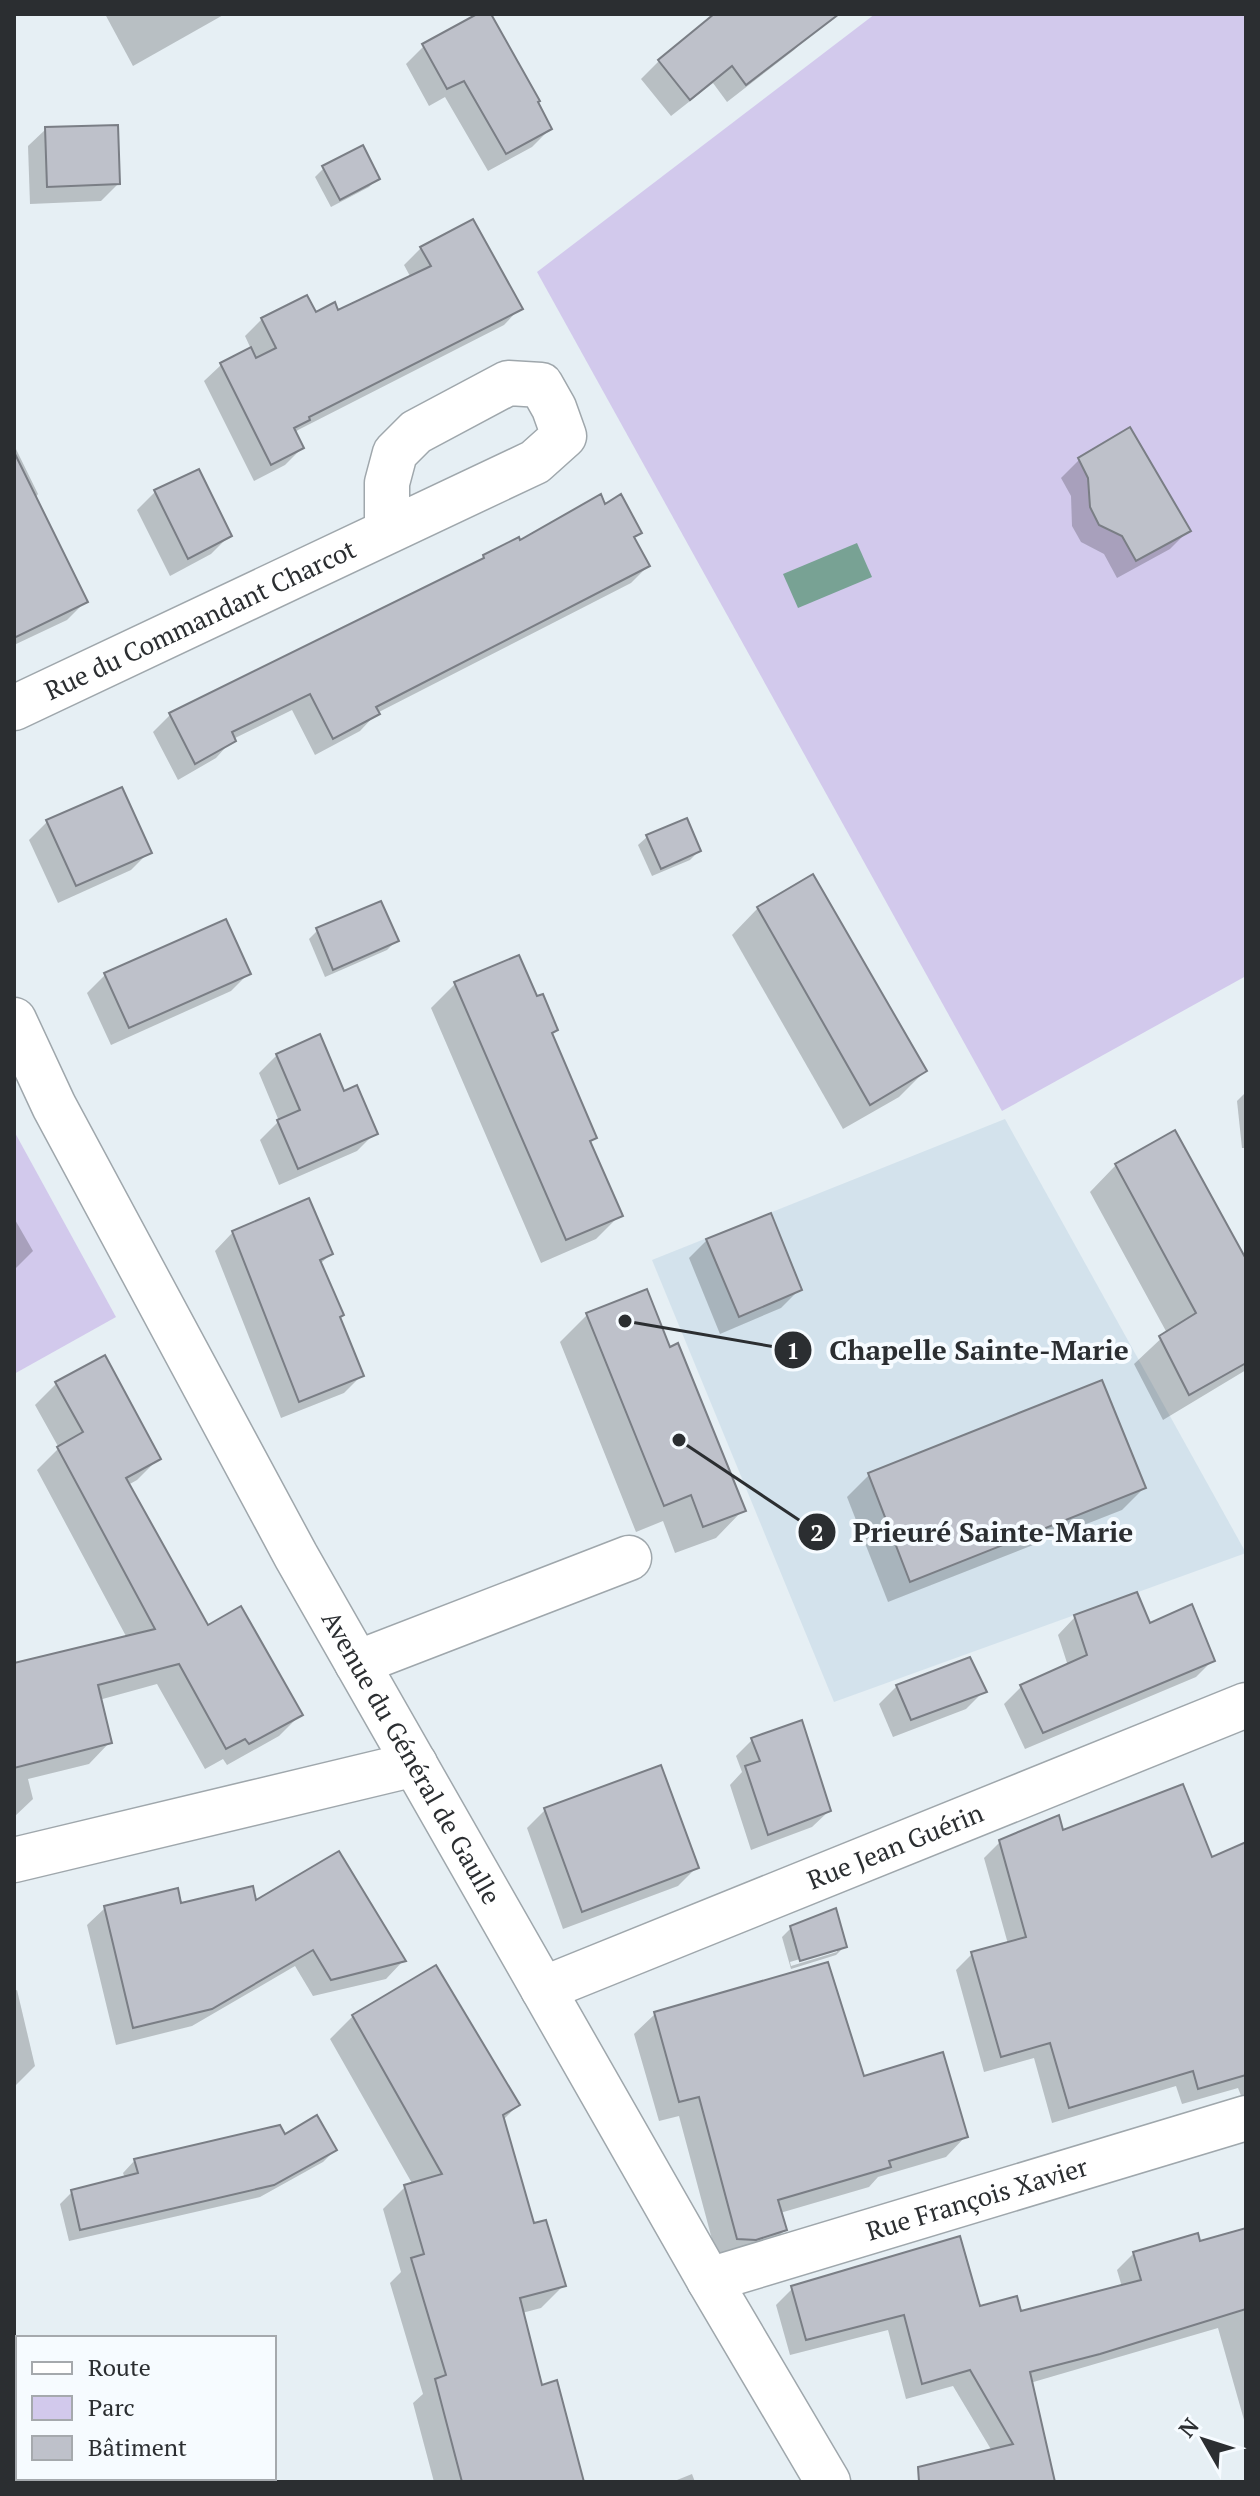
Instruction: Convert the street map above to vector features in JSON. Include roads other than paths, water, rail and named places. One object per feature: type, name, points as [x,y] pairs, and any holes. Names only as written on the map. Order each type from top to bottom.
[{"type":"street","name":"Rue du Commandant Charcot","points":[[14,708],[387,530]]},
{"type":"street","name":"Avenue du Général de Gaulle","points":[[14,1020],[62,1120],[296,1556],[709,2280],[828,2482]]},
{"type":"street","points":[[357,1663],[629,1558]]},
{"type":"street","name":"Rue Jean Guérin","points":[[543,1989],[1246,1705]]},
{"type":"street","points":[[14,1860],[415,1764]]},
{"type":"street","name":"Rue François Xavier","points":[[709,2280],[1246,2118]]},
{"type":"place","name":"Chapelle Sainte-Marie","points":[[625,1321]]},
{"type":"place","name":"Prieuré Sainte-Marie","points":[[679,1440]]}]
